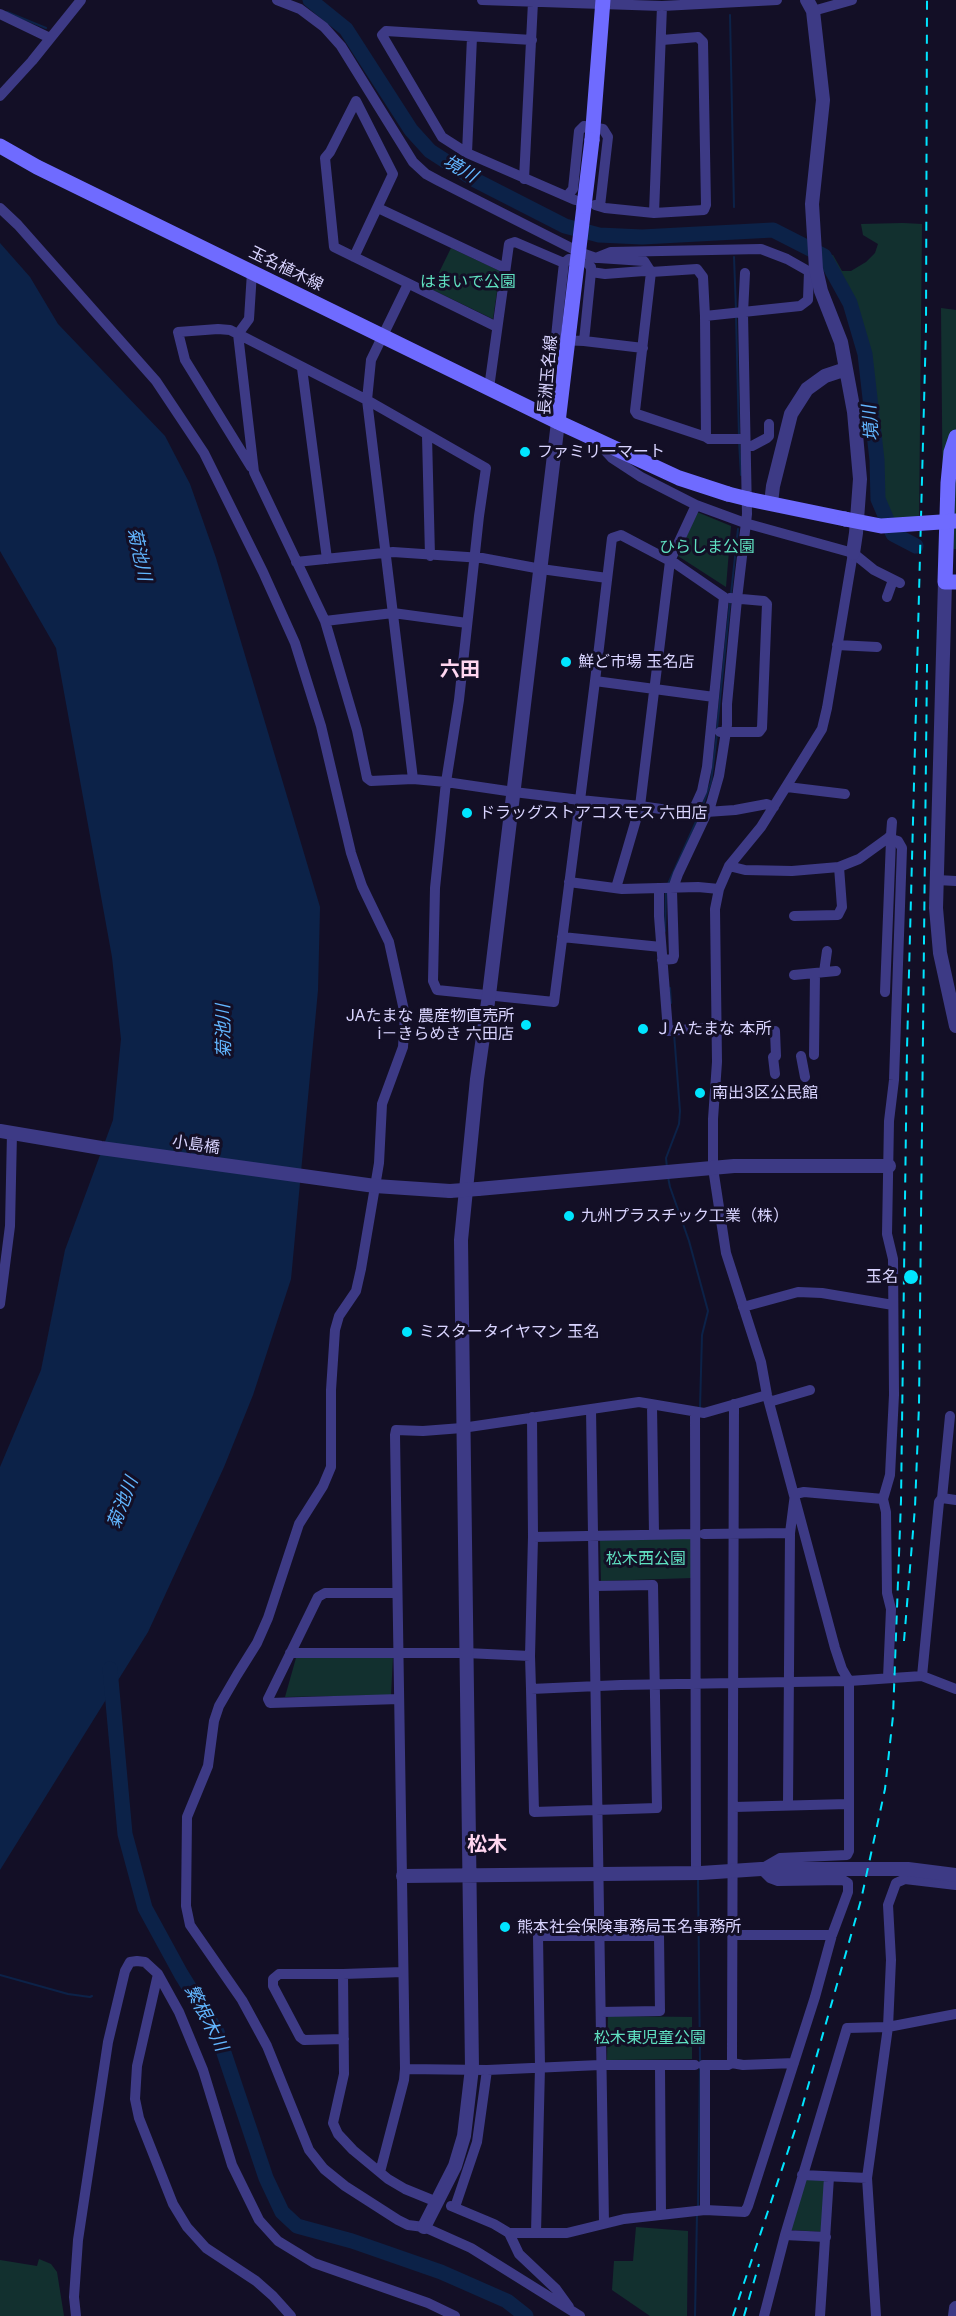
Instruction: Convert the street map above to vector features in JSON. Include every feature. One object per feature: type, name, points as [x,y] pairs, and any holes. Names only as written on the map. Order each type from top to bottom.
[{"type":"main road","name":"長洲玉名線","points":[[603,2],[593,134],[584,205],[576,341],[558,422],[679,478],[728,494],[881,525],[956,521]]},
{"type":"main road","name":"玉名植木線","points":[[0,146],[37,167],[558,422]]},
{"type":"main road","points":[[950,582],[946,550],[951,456],[956,437]]},
{"type":"street","points":[[0,96],[81,0]]},
{"type":"street","points":[[277,0],[300,9],[324,27],[340,46],[413,162],[426,174],[605,274],[697,269],[703,277],[706,437]]},
{"type":"street","points":[[482,0],[603,2],[662,6],[777,0]]},
{"type":"street","points":[[705,316],[800,306],[808,300],[814,272],[816,242],[812,204],[823,100],[810,5],[852,0]]},
{"type":"street","points":[[525,179],[533,2]]},
{"type":"street","points":[[654,213],[662,6]]},
{"type":"street","points":[[0,14],[50,38]]},
{"type":"street","points":[[532,40],[386,31],[382,35],[442,137],[467,153],[584,205],[654,213],[704,210],[706,205],[703,42],[698,37],[662,40]]},
{"type":"street","points":[[467,153],[472,37]]},
{"type":"street","points":[[354,257],[393,174],[356,101],[325,158],[334,247],[354,257],[408,284],[497,327]]},
{"type":"street","points":[[0,208],[18,225],[156,381],[204,453],[263,572],[295,643],[321,726],[351,853],[362,886],[389,942],[405,1015],[403,1047],[382,1104],[379,1163],[370,1186],[356,1291],[339,1316],[335,1330],[331,1390],[331,1467],[323,1486],[298,1524],[292,1538],[274,1601],[257,1643],[225,1696],[214,1721],[208,1766],[187,1817],[186,1906],[190,1925],[242,2000],[267,2046],[309,2150],[324,2169],[345,2187],[398,2220],[408,2225],[424,2227],[471,2247],[576,2313]]},
{"type":"street","points":[[378,208],[505,268]]},
{"type":"street","points":[[489,388],[509,244],[515,242],[581,259],[611,252],[761,249],[814,272],[841,342],[854,412],[860,479],[856,533],[822,729],[761,827],[729,866],[719,889],[715,909],[717,1027],[713,1168],[726,1253],[761,1362],[768,1398],[835,1648],[849,1681],[849,1851],[847,1855],[780,1858],[761,1869]]},
{"type":"street","points":[[581,259],[576,341],[643,348]]},
{"type":"street","points":[[252,272],[249,319],[238,334],[254,472]]},
{"type":"street","points":[[651,272],[635,411],[637,414],[706,437],[742,441],[752,446],[769,436],[769,424]]},
{"type":"street","points":[[717,1027],[668,1031],[666,959],[661,947],[667,887],[700,813],[720,776],[714,697],[745,523],[747,487],[742,441],[738,313],[745,273]]},
{"type":"street","points":[[408,284],[371,360],[367,400],[413,778]]},
{"type":"street","points":[[718,732],[759,732],[762,728],[768,604],[764,601],[731,598],[621,535],[612,538],[595,681],[580,800],[569,882],[554,1002],[437,990],[434,981],[435,888],[446,782],[486,468],[367,400],[230,330],[178,332],[185,360],[254,472],[325,621],[357,730],[367,778],[371,781],[413,778],[446,782],[514,792],[580,800],[700,813],[767,804],[774,807]]},
{"type":"street","points":[[302,368],[327,559]]},
{"type":"street","points":[[771,503],[791,414],[807,389],[825,376],[846,369]]},
{"type":"street","points":[[424,2227],[455,2166],[464,2136],[472,2068],[461,1240],[474,1101],[489,995],[558,422]]},
{"type":"street","points":[[427,435],[430,556]]},
{"type":"street","points":[[594,438],[612,458],[622,465],[696,505],[745,523],[853,553],[874,570],[896,581],[886,597]]},
{"type":"street","points":[[616,888],[640,806],[670,561],[696,505]]},
{"type":"street","points":[[296,562],[393,552],[475,558],[607,578]]},
{"type":"street","points":[[950,582],[936,909],[940,953],[956,1026]]},
{"type":"street","points":[[718,732],[731,598]]},
{"type":"street","points":[[325,621],[393,613],[467,623]]},
{"type":"street","points":[[837,645],[877,647]]},
{"type":"street","points":[[595,681],[714,697]]},
{"type":"street","points":[[787,787],[845,794]]},
{"type":"street","points":[[885,992],[892,822]]},
{"type":"street","points":[[729,866],[745,870],[792,871],[839,867],[858,859],[890,838],[906,835]]},
{"type":"street","points":[[888,1678],[891,1609],[887,1593],[886,1512],[883,1499],[890,1474],[893,1424],[893,1259],[887,1234],[889,1121],[894,1080],[903,848],[898,841],[890,838]]},
{"type":"street","points":[[794,916],[837,915],[842,907],[839,867]]},
{"type":"street","points":[[937,880],[956,881]]},
{"type":"street","points":[[569,882],[616,888],[719,889]]},
{"type":"street","points":[[666,959],[674,957],[671,908],[667,887]]},
{"type":"street","points":[[562,937],[661,947]]},
{"type":"street","points":[[814,1055],[827,951]]},
{"type":"street","points":[[794,975],[825,972]]},
{"type":"street","points":[[775,1031],[775,1074]]},
{"type":"street","points":[[801,1056],[804,1077]]},
{"type":"street","points":[[0,1304],[10,1226],[11,1133]]},
{"type":"street","name":"小島橋","points":[[11,1133],[370,1186],[450,1191],[734,1166],[889,1166]]},
{"type":"street","points":[[743,1307],[798,1292],[822,1293],[893,1305]]},
{"type":"street","points":[[380,2172],[405,2069],[396,1430],[423,1431],[462,1428],[639,1402],[699,1413],[810,1390]]},
{"type":"street","points":[[732,2063],[734,1404]]},
{"type":"street","points":[[652,1406],[654,1534]]},
{"type":"street","points":[[591,1408],[604,2223]]},
{"type":"street","points":[[698,1873],[701,1684],[699,1413]]},
{"type":"street","points":[[922,1676],[950,1416]]},
{"type":"street","points":[[532,1418],[533,1537],[530,1656],[534,1812],[657,1808],[657,1685],[653,1585],[594,1586]]},
{"type":"street","points":[[795,1494],[804,1492],[883,1499]]},
{"type":"street","points":[[788,1804],[790,1533],[795,1494]]},
{"type":"street","points":[[942,1498],[956,1500]]},
{"type":"street","points":[[533,1537],[790,1533]]},
{"type":"street","points":[[397,1593],[325,1593],[318,1597],[268,1699],[270,1703],[399,1700]]},
{"type":"street","points":[[290,1653],[399,1652],[530,1656]]},
{"type":"street","points":[[531,1689],[789,1683],[922,1676],[956,1689]]},
{"type":"street","points":[[734,1807],[848,1804]]},
{"type":"street","points":[[403,1875],[698,1873],[761,1869],[908,1869],[956,1875]]},
{"type":"street","points":[[487,2070],[477,2142],[453,2206],[509,2233],[567,2233],[604,2223],[699,2210],[745,2212],[794,2063],[849,1883],[843,1880],[778,1881],[770,1878],[761,1869]]},
{"type":"street","points":[[876,2316],[867,2178],[888,2026],[891,1960],[888,1905],[896,1883],[905,1879],[956,1885]]},
{"type":"street","points":[[733,1935],[832,1935]]},
{"type":"street","points":[[536,2233],[540,2067],[538,1936],[659,1936],[660,2012],[601,2012]]},
{"type":"street","points":[[76,2316],[74,2297],[78,2240],[106,2053],[120,1989],[130,1962],[145,1962],[159,1974],[179,2012],[203,2070],[232,2165],[259,2220],[278,2241],[314,2263],[428,2303],[455,2316]]},
{"type":"street","points":[[344,2039],[304,2040],[300,2037],[273,1986],[273,1979],[279,1974],[403,1972]]},
{"type":"street","points":[[159,1974],[137,2066],[135,2099],[139,2118],[173,2204],[187,2227],[206,2248],[265,2289],[291,2316]]},
{"type":"street","points":[[343,1974],[344,2074],[333,2123],[338,2134],[353,2150],[380,2172],[405,2189],[432,2200]]},
{"type":"street","points":[[764,2316],[802,2175],[847,2028],[888,2026],[956,2014]]},
{"type":"street","points":[[405,2069],[472,2068],[487,2070],[600,2064],[728,2066],[732,2063],[743,2065],[794,2063]]},
{"type":"street","points":[[699,2210],[701,2065]]},
{"type":"street","points":[[660,2066],[661,2215]]},
{"type":"street","points":[[802,2175],[867,2178]]},
{"type":"street","points":[[820,2316],[829,2177]]},
{"type":"street","points":[[509,2233],[519,2254],[556,2289],[576,2313]]},
{"type":"street","points":[[785,2235],[826,2237]]},
{"type":"street","points":[[955,2316],[956,2308]]},
{"type":"green space","points":[[861,224],[922,224],[919,525],[889,534],[878,499],[877,460],[865,354],[850,303],[824,256],[833,255],[842,271],[851,271],[875,253],[878,244],[863,235]]},
{"type":"green space","name":"はまいで公園","points":[[451,248],[500,271],[493,319],[431,289]]},
{"type":"green space","points":[[941,308],[956,310],[956,549],[946,550],[943,523]]},
{"type":"green space","name":"ひらしま公園","points":[[697,512],[731,526],[726,587],[678,556]]},
{"type":"green space","name":"松木西公園","points":[[691,1538],[692,1578],[601,1581],[600,1540]]},
{"type":"green space","points":[[393,1657],[391,1695],[285,1697],[296,1658]]},
{"type":"green space","name":"松木東児童公園","points":[[608,2016],[692,2017],[692,2059],[607,2060]]},
{"type":"green space","points":[[805,2179],[823,2179],[827,2183],[824,2232],[791,2230]]},
{"type":"green space","points":[[636,2227],[688,2231],[687,2316],[650,2316],[612,2290],[614,2261],[633,2261]]},
{"type":"green space","points":[[39,2259],[51,2264],[57,2272],[64,2316],[0,2316],[0,2260],[37,2266]]},
{"type":"water","name":"菊池川","points":[[0,243],[30,277],[58,324],[165,436],[190,484],[216,558],[320,907],[318,990],[291,1279],[253,1395],[224,1467],[148,1632],[0,1870],[0,1467],[41,1370],[65,1250],[113,1120],[121,1039],[112,957],[56,648],[0,551]]},
{"type":"waterway","name":"境川","points":[[310,0],[346,29],[411,130],[430,151],[475,180],[565,226],[599,235],[642,237],[773,230],[824,256],[850,303],[865,354],[877,460],[878,499],[893,534],[916,546]]},
{"type":"waterway","points":[[7,12],[46,28]]},
{"type":"waterway","points":[[730,15],[734,207]]},
{"type":"waterway","points":[[734,257],[736,310]]},
{"type":"waterway","points":[[736,315],[739,436]]},
{"type":"waterway","points":[[739,441],[741,475]]},
{"type":"waterway","points":[[731,594],[738,529]]},
{"type":"waterway","points":[[717,728],[730,602]]},
{"type":"waterway","points":[[701,810],[711,782],[717,734]]},
{"type":"waterway","points":[[668,884],[699,815]]},
{"type":"waterway","points":[[665,931],[666,892]]},
{"type":"waterway","points":[[670,988],[671,1003]]},
{"type":"waterway","points":[[667,1168],[666,1158],[679,1124],[680,1111],[674,1033]]},
{"type":"waterway","points":[[668,1177],[689,1241],[708,1311],[702,1335],[700,1408]]},
{"type":"waterway","name":"繁根木川","points":[[110,1669],[125,1834],[145,1908],[181,1974],[217,2032],[266,2178],[282,2212],[297,2226],[352,2241],[441,2272],[507,2301],[526,2316]]},
{"type":"waterway","points":[[698,1878],[700,2062]]},
{"type":"waterway","points":[[0,1975],[68,1994],[92,1996]]},
{"type":"waterway","points":[[698,2208],[700,2067]]},
{"type":"waterway","points":[[695,2316],[697,2214]]},
{"type":"railway","points":[[733,2316],[799,2118],[861,1900],[885,1789],[893,1716],[901,1501],[907,1049],[926,328],[927,0]]},
{"type":"railway","points":[[904,1641],[915,1507],[919,1405],[927,664]]},
{"type":"railway","points":[[744,2316],[759,2264]]},
{"type":"place","name":"ファミリーマート","points":[[525,452]]},
{"type":"place","name":"鮮ど市場 玉名店","points":[[566,662]]},
{"type":"place","name":"ドラッグストアコスモス 六田店","points":[[467,813]]},
{"type":"place","name":"JAたまな 農産物直売所 i－きらめき 六田店","points":[[526,1025]]},
{"type":"place","name":"ＪＡたまな 本所","points":[[643,1029]]},
{"type":"place","name":"南出3区公民館","points":[[700,1093]]},
{"type":"place","name":"九州プラスチック工業（株）","points":[[569,1216]]},
{"type":"place","name":"玉名","points":[[911,1277]]},
{"type":"place","name":"ミスタータイヤマン 玉名","points":[[407,1332]]},
{"type":"place","name":"熊本社会保険事務局玉名事務所","points":[[505,1927]]},
{"type":"district","name":"六田","points":[[460,670]]},
{"type":"district","name":"松木","points":[[487,1845]]}]
